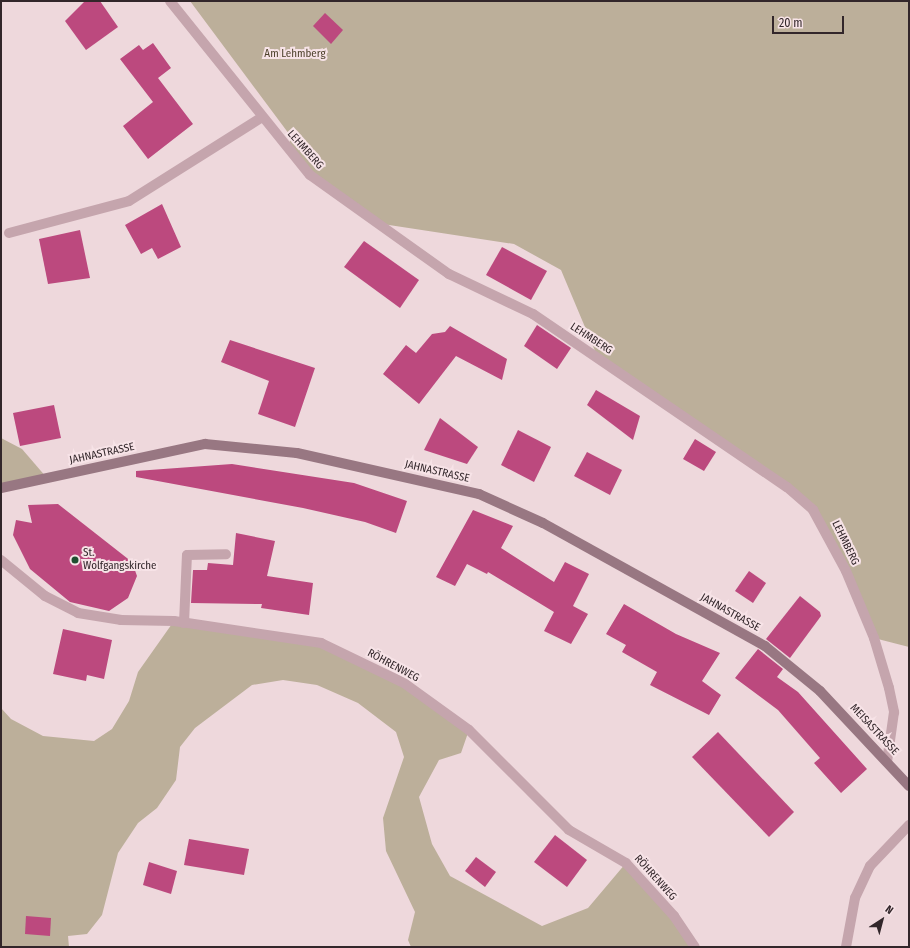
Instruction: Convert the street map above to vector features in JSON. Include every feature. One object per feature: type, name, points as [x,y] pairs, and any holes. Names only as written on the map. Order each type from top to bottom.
[{"type":"street","name":"LEHMBERG","points":[[170,1],[261,118],[310,175],[449,274],[533,314],[787,487],[813,510],[846,571],[874,638],[889,688],[894,712],[887,762]]},
{"type":"street","points":[[9,233],[129,200],[167,180],[261,118]]},
{"type":"street","name":"JAHNASTRASSE","points":[[1,488],[205,444],[297,453],[479,494],[543,523],[765,646],[820,691]]},
{"type":"street","points":[[184,623],[187,556],[226,554]]},
{"type":"street","name":"RÖHRENWEG","points":[[1,560],[45,596],[78,614],[121,620],[184,623],[321,643],[404,683],[469,730],[570,830],[626,863],[674,916],[695,947]]},
{"type":"street","name":"MEISASTRASSE","points":[[820,691],[909,786]]},
{"type":"street","points":[[846,947],[855,898],[870,866],[909,824]]},
{"type":"green space","name":"Am Lehmberg","points":[[190,1],[909,1],[909,647],[874,638],[813,510],[598,358],[561,270],[514,244],[376,223],[310,175],[286,147],[292,138]]},
{"type":"green space","points":[[1,438],[22,449],[47,478],[1,488]]},
{"type":"green space","points":[[174,621],[321,643],[404,683],[469,730],[461,753],[439,760],[419,797],[432,844],[450,876],[542,926],[588,908],[626,863],[695,947],[411,947],[408,940],[415,912],[386,851],[383,818],[404,757],[396,732],[358,703],[317,685],[283,680],[252,685],[195,728],[180,747],[176,780],[157,808],[138,823],[118,853],[102,915],[87,934],[68,936],[69,947],[1,947],[1,708],[11,719],[43,736],[94,741],[112,729],[129,701],[138,672]]},
{"type":"building","points":[[85,1],[100,1],[118,27],[86,50],[65,21]]},
{"type":"building","points":[[325,13],[343,30],[331,44],[313,26]]},
{"type":"building","points":[[153,43],[171,68],[158,78],[193,124],[148,159],[123,126],[153,102],[120,59],[139,45],[143,50]]},
{"type":"building","points":[[162,204],[181,247],[158,259],[152,248],[141,254],[125,225]]},
{"type":"building","points":[[80,230],[90,278],[48,284],[39,239]]},
{"type":"building","points":[[364,241],[419,280],[400,308],[344,267]]},
{"type":"building","points":[[502,247],[547,271],[531,300],[486,275]]},
{"type":"building","points":[[537,325],[571,348],[557,369],[524,346]]},
{"type":"building","points":[[450,326],[507,359],[502,380],[456,356],[419,404],[383,374],[406,345],[416,353],[432,334],[445,332]]},
{"type":"building","points":[[230,340],[315,368],[295,427],[258,414],[269,381],[221,362]]},
{"type":"building","points":[[596,390],[640,416],[633,440],[587,405]]},
{"type":"building","points":[[54,405],[61,438],[20,446],[13,413]]},
{"type":"building","points":[[440,418],[478,447],[467,464],[424,450]]},
{"type":"building","points":[[518,430],[551,447],[534,482],[501,465]]},
{"type":"building","points":[[695,439],[716,452],[704,471],[683,459]]},
{"type":"building","points":[[587,452],[622,470],[610,495],[574,476]]},
{"type":"building","points":[[232,464],[354,483],[407,501],[396,533],[365,522],[303,508],[136,477],[136,471]]},
{"type":"building","name":"St. Wolfgangskirche","points":[[58,504],[132,562],[137,576],[128,598],[109,611],[70,602],[30,569],[13,535],[16,520],[32,523],[28,505]]},
{"type":"building","points":[[473,510],[513,526],[501,548],[554,582],[565,562],[589,574],[573,606],[588,614],[571,644],[544,631],[554,612],[488,572],[487,574],[467,564],[455,586],[436,577]]},
{"type":"building","points":[[236,533],[275,541],[267,576],[313,583],[309,615],[261,608],[262,604],[191,603],[193,570],[207,570],[208,563],[233,565]]},
{"type":"building","points":[[749,571],[766,583],[753,603],[735,591]]},
{"type":"building","points":[[800,596],[820,612],[821,616],[790,658],[766,639]]},
{"type":"building","points":[[624,604],[676,634],[720,653],[702,681],[721,695],[709,715],[650,685],[657,672],[622,652],[626,645],[606,634]]},
{"type":"building","points":[[63,629],[112,640],[104,679],[87,675],[86,681],[53,674]]},
{"type":"building","points":[[758,649],[783,669],[777,677],[798,692],[867,769],[841,793],[814,763],[820,758],[778,710],[735,678]]},
{"type":"building","points":[[718,732],[794,812],[769,837],[692,757]]},
{"type":"building","points":[[555,835],[587,860],[567,887],[534,862]]},
{"type":"building","points":[[189,839],[249,849],[244,875],[184,865]]},
{"type":"building","points":[[476,857],[496,872],[485,887],[465,871]]},
{"type":"building","points":[[149,862],[177,871],[171,894],[143,885]]},
{"type":"building","points":[[26,916],[51,918],[50,936],[25,934]]},
{"type":"place","name":"St. Wolfgangskirche","points":[[75,560]]}]
